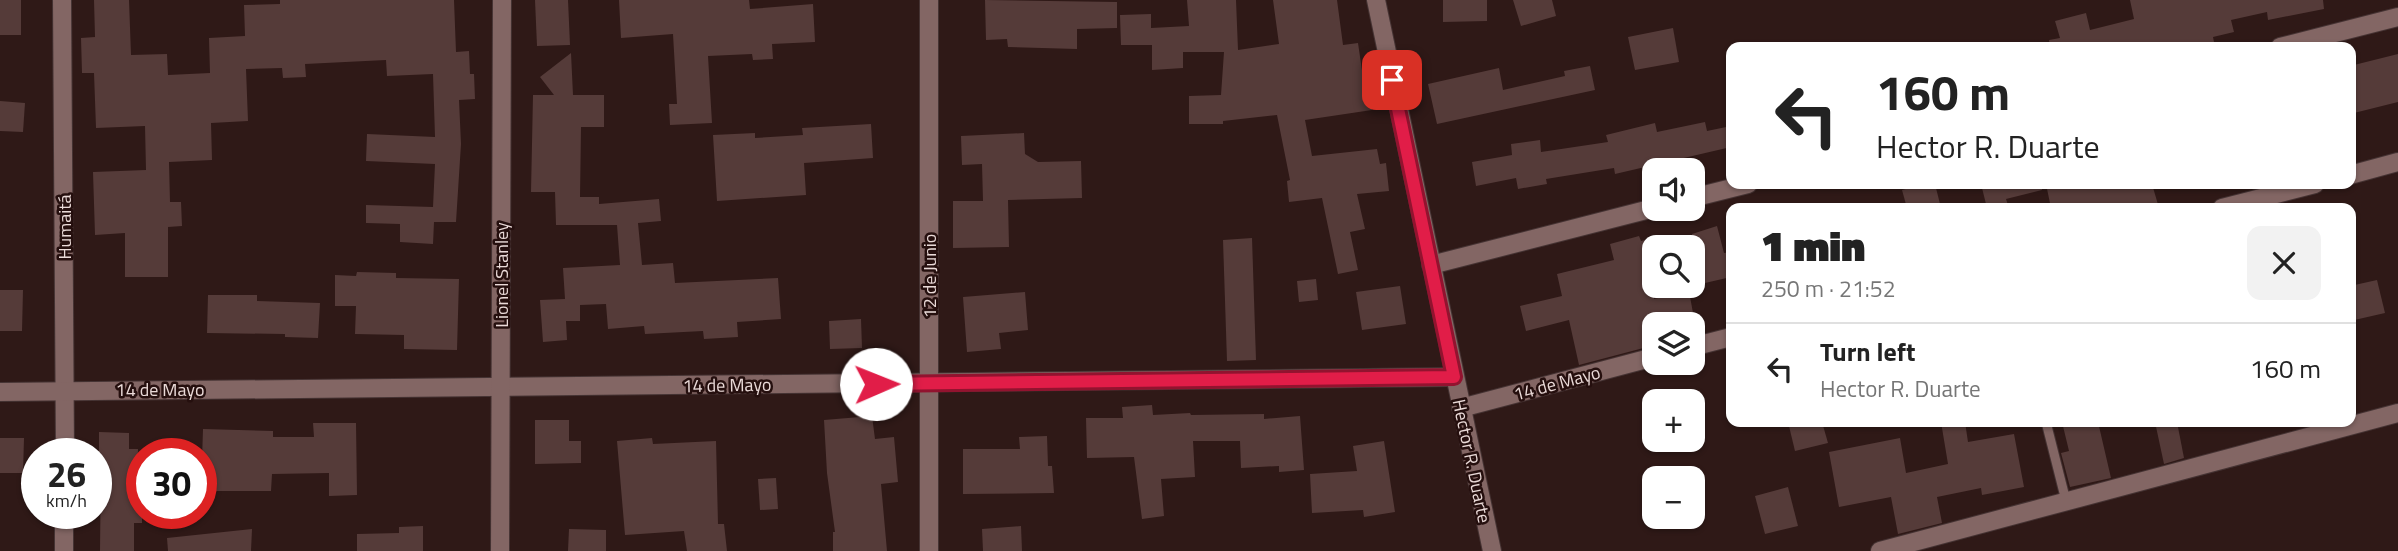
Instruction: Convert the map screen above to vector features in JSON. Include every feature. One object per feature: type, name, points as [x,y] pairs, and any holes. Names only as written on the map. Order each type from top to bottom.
[{"type":"street","name":"Humaitá","points":[[62,0],[65,438]]},
{"type":"street","name":"Lionel Stanley","points":[[500,551],[502,0]]},
{"type":"street","name":"12 de Junio","points":[[929,0],[929,551]]},
{"type":"street","name":"Hector R. Duarte","points":[[1376,0],[1492,551]]},
{"type":"street","points":[[2300,42],[2398,17]]},
{"type":"street","points":[[2356,173],[2398,162]]},
{"type":"street","points":[[1705,195],[1728,189]]},
{"type":"street","points":[[2241,203],[2296,189]]},
{"type":"street","points":[[1431,265],[1642,211]]},
{"type":"street","points":[[1705,344],[1726,338]]},
{"type":"street","name":"14 de Mayo","points":[[1461,408],[1642,360]]},
{"type":"street","name":"14 de Mayo","points":[[0,392],[1454,377]]},
{"type":"street","points":[[2356,423],[2398,412]]},
{"type":"street","points":[[1880,551],[2342,427]]},
{"type":"street","points":[[64,529],[64,551]]},
{"type":"lane","points":[[2047,427],[2066,501]]},
{"type":"building","points":[[0,0],[21,0],[21,35],[0,35]]},
{"type":"building","points":[[94,0],[129,0],[131,55],[167,54],[168,75],[210,73],[209,38],[245,36],[244,5],[280,4],[280,0],[454,0],[456,52],[469,51],[470,74],[474,74],[475,99],[459,100],[461,144],[456,222],[434,222],[433,244],[400,242],[400,224],[366,223],[366,205],[433,207],[435,164],[366,161],[367,134],[435,137],[433,74],[387,76],[386,60],[305,64],[306,77],[283,78],[282,68],[246,69],[248,121],[211,123],[212,160],[169,162],[170,202],[181,202],[182,226],[168,227],[168,277],[125,277],[125,233],[95,235],[93,172],[146,170],[145,126],[96,128],[94,73],[82,73],[81,38],[95,37]]},
{"type":"building","points":[[535,0],[568,0],[570,45],[537,46]]},
{"type":"building","points":[[619,0],[749,0],[750,9],[813,4],[815,42],[772,44],[773,59],[753,60],[752,54],[708,56],[712,123],[670,125],[669,104],[677,104],[673,34],[621,38]]},
{"type":"building","points":[[985,0],[1117,2],[1117,28],[1077,29],[1077,49],[1008,47],[1007,39],[986,40]]},
{"type":"building","points":[[1187,0],[1236,0],[1238,50],[1279,44],[1273,0],[1337,0],[1343,45],[1358,43],[1365,91],[1369,91],[1372,110],[1305,120],[1312,156],[1377,149],[1380,164],[1386,163],[1389,191],[1357,194],[1365,229],[1350,232],[1358,270],[1338,274],[1322,198],[1289,202],[1287,181],[1290,180],[1277,115],[1223,121],[1223,124],[1189,124],[1189,96],[1221,95],[1224,52],[1183,52],[1183,68],[1152,70],[1152,45],[1121,45],[1120,15],[1151,14],[1151,28],[1189,26]]},
{"type":"building","points":[[1443,0],[1487,0],[1487,21],[1443,22]]},
{"type":"building","points":[[1513,0],[1552,0],[1556,16],[1521,26]]},
{"type":"building","points":[[2130,0],[2323,0],[2324,9],[2268,20],[2267,12],[2231,20],[2234,32],[2213,37],[2214,42],[2049,42],[2060,38],[2055,21],[2086,13],[2090,30],[2134,19]]},
{"type":"building","points":[[1673,28],[1679,62],[1635,70],[1628,37]]},
{"type":"building","points":[[571,53],[573,95],[604,95],[604,127],[581,127],[580,197],[599,197],[599,204],[659,199],[661,221],[638,223],[642,265],[673,263],[675,283],[778,278],[781,319],[737,322],[738,337],[704,339],[703,331],[645,334],[644,326],[608,329],[606,304],[580,305],[580,321],[566,321],[567,340],[543,342],[540,300],[565,299],[563,268],[620,265],[617,225],[556,225],[555,192],[531,192],[533,95],[554,95],[540,77]]},
{"type":"building","points":[[2398,54],[2398,102],[2356,112],[2356,64]]},
{"type":"building","points":[[1590,66],[1595,90],[1437,124],[1428,84],[1499,68],[1503,90],[1565,76],[1564,71]]},
{"type":"building","points":[[0,101],[25,103],[23,132],[0,131]]},
{"type":"building","points":[[1705,122],[1707,131],[1726,127],[1726,148],[1684,158],[1642,158],[1642,168],[1615,174],[1614,168],[1546,179],[1547,184],[1518,189],[1516,178],[1476,186],[1472,162],[1512,155],[1511,144],[1540,140],[1541,152],[1608,142],[1606,135],[1655,123],[1657,132]]},
{"type":"building","points":[[871,124],[873,158],[804,163],[806,195],[717,201],[713,135],[755,133],[755,138],[803,135],[802,128]]},
{"type":"building","points":[[1024,133],[1025,154],[1038,162],[1081,161],[1082,198],[1008,200],[1009,247],[953,248],[953,201],[983,201],[982,164],[962,165],[961,136]]},
{"type":"building","points":[[1936,189],[1940,203],[1906,203],[1902,190]]},
{"type":"building","points":[[1982,189],[2042,189],[2006,199],[2007,203],[1986,203]]},
{"type":"building","points":[[2047,189],[2153,189],[2158,203],[2088,203],[2050,203]]},
{"type":"building","points":[[1717,226],[1726,253],[1726,278],[1705,283],[1705,235],[1692,235]]},
{"type":"building","points":[[1639,236],[1642,241],[1642,298],[1690,298],[1693,312],[1642,312],[1642,348],[1579,365],[1569,320],[1526,331],[1520,306],[1562,296],[1557,274],[1614,260],[1610,244]]},
{"type":"building","points":[[1252,238],[1256,360],[1227,361],[1223,240]]},
{"type":"building","points":[[357,272],[396,273],[396,278],[459,279],[457,350],[404,349],[404,335],[355,334],[356,306],[335,306],[335,275],[356,276]]},
{"type":"building","points":[[1316,279],[1318,300],[1299,302],[1297,281]]},
{"type":"building","points":[[2377,280],[2385,313],[2356,320],[2356,285]]},
{"type":"building","points":[[1400,286],[1406,324],[1362,330],[1356,292]]},
{"type":"building","points":[[0,290],[23,290],[22,331],[0,331]]},
{"type":"building","points":[[1025,292],[1028,330],[999,333],[1001,349],[967,352],[963,297]]},
{"type":"building","points":[[208,295],[257,295],[257,301],[320,303],[318,338],[285,337],[285,334],[207,333]]},
{"type":"building","points":[[861,319],[862,348],[830,349],[829,321]]},
{"type":"building","points":[[1152,405],[1153,415],[1264,414],[1264,419],[1300,416],[1304,470],[1279,472],[1279,466],[1241,468],[1240,441],[1193,441],[1195,477],[1161,479],[1164,516],[1142,519],[1134,457],[1087,458],[1086,418],[1123,418],[1122,407]]},
{"type":"building","points":[[872,416],[875,439],[894,437],[898,482],[881,484],[887,551],[833,551],[835,532],[827,473],[824,420]]},
{"type":"building","points":[[535,420],[569,420],[569,441],[581,441],[581,463],[535,464]]},
{"type":"building","points":[[313,423],[356,423],[357,495],[329,496],[329,473],[272,474],[271,491],[217,491],[217,438],[203,438],[203,429],[273,431],[273,437],[314,437]]},
{"type":"building","points":[[1789,427],[1823,427],[1828,443],[1795,451]]},
{"type":"building","points":[[1942,427],[1966,427],[1968,442],[2014,434],[2024,487],[1982,495],[1981,488],[1937,497],[1942,523],[1898,534],[1891,497],[1839,507],[1829,452],[1900,438],[1906,473],[1948,464]]},
{"type":"building","points":[[2063,427],[2099,427],[2111,478],[2070,487],[2061,453],[2069,451]]},
{"type":"building","points":[[2156,427],[2178,427],[2184,458],[2164,464]]},
{"type":"building","points":[[99,432],[129,433],[129,438],[126,438],[126,529],[134,529],[134,551],[100,551],[100,529],[112,529],[112,438],[99,438]]},
{"type":"building","points":[[1047,436],[1048,466],[1052,466],[1054,493],[963,494],[963,449],[1020,449],[1019,437]]},
{"type":"building","points":[[0,438],[21,438],[21,473],[0,473]]},
{"type":"building","points":[[652,438],[653,444],[716,441],[718,524],[724,524],[727,551],[687,551],[684,531],[625,535],[617,441]]},
{"type":"building","points":[[1384,441],[1395,512],[1364,517],[1363,510],[1312,513],[1310,474],[1357,471],[1353,446]]},
{"type":"building","points":[[776,478],[778,509],[760,510],[758,479]]},
{"type":"building","points":[[1788,487],[1798,526],[1765,534],[1755,496]]},
{"type":"building","points":[[423,526],[423,551],[357,551],[357,534],[399,533],[399,527]]},
{"type":"building","points":[[1021,526],[1022,551],[983,551],[982,529]]},
{"type":"building","points":[[252,529],[251,551],[168,551],[167,538]]},
{"type":"building","points":[[569,529],[606,530],[606,551],[568,551]]},
{"type":"route","points":[[876,384],[1454,377],[1392,80]]}]
